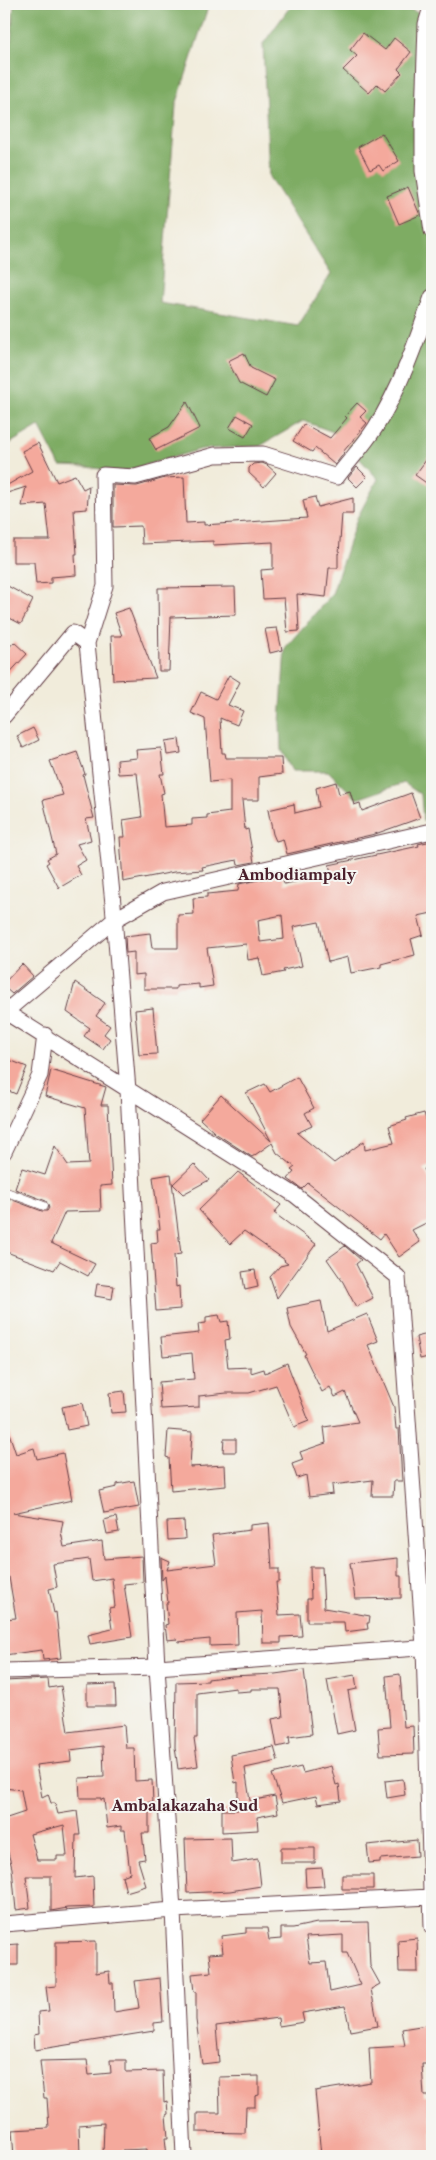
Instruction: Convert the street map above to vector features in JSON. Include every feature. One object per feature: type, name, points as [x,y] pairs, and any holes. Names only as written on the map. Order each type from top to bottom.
[{"type":"street","points":[[432,4],[426,24],[423,153],[423,171],[432,231]]},
{"type":"street","points":[[184,2156],[173,1910],[157,1667],[128,1090],[114,920],[87,643],[105,586],[103,475],[135,477],[215,455],[262,454],[337,477],[375,428],[387,406],[416,344],[432,297]]},
{"type":"street","points":[[4,716],[73,633],[87,643]]},
{"type":"street","points":[[432,831],[163,892],[114,920],[4,1012],[44,1035],[295,1195],[398,1277],[428,1647],[430,1897],[432,1928]]},
{"type":"street","points":[[4,1152],[40,1074],[44,1035]]},
{"type":"street","points":[[4,1671],[157,1667],[428,1647]]},
{"type":"street","points":[[4,1924],[173,1910],[430,1897]]},
{"type":"lane","points":[[4,1191],[44,1206]]},
{"type":"green space","points":[[14,4],[209,4],[176,105],[160,303],[298,326],[331,274],[269,177],[263,44],[292,4],[398,4],[432,19],[432,819],[423,821],[421,795],[404,783],[357,799],[328,771],[292,771],[281,750],[280,723],[285,648],[332,594],[357,518],[378,479],[336,433],[303,421],[260,446],[202,449],[121,472],[87,467],[60,466],[39,426],[4,447],[4,137]]},
{"type":"building","points":[[363,33],[385,50],[394,38],[411,52],[398,69],[402,73],[385,91],[377,84],[369,93],[343,70],[357,56],[350,50]]},
{"type":"building","points":[[382,133],[399,161],[383,171],[379,165],[370,170],[358,147]]},
{"type":"building","points":[[408,187],[420,215],[399,224],[387,196]]},
{"type":"building","points":[[244,353],[251,368],[275,380],[266,397],[239,383],[228,361]]},
{"type":"building","points":[[187,402],[200,428],[156,450],[149,438],[169,427]]},
{"type":"building","points":[[357,403],[366,411],[360,417],[367,423],[343,452],[335,465],[315,448],[312,452],[293,441],[304,424],[330,438],[347,418],[345,416]]},
{"type":"building","points":[[237,415],[253,424],[245,437],[229,428]]},
{"type":"building","points":[[38,443],[57,482],[75,475],[83,489],[89,486],[87,509],[74,510],[77,554],[75,554],[76,575],[51,577],[51,583],[36,584],[34,562],[13,562],[13,540],[50,540],[46,504],[22,506],[26,487],[4,494],[4,487],[32,471],[22,451]]},
{"type":"building","points":[[432,452],[432,487],[415,475]]},
{"type":"building","points":[[262,463],[276,473],[264,487],[249,473],[249,468],[253,464]]},
{"type":"building","points":[[357,467],[367,477],[357,487],[348,478]]},
{"type":"building","points":[[184,477],[186,523],[204,522],[204,525],[307,518],[303,500],[315,497],[318,507],[353,498],[353,514],[342,514],[338,568],[329,568],[326,597],[297,594],[299,631],[287,632],[284,598],[263,599],[261,570],[273,569],[273,542],[213,545],[213,541],[142,544],[141,526],[113,527],[113,485],[137,486],[165,478]]},
{"type":"building","points":[[4,584],[33,600],[21,624],[4,615]]},
{"type":"building","points":[[235,587],[236,615],[171,617],[169,671],[159,671],[158,588]]},
{"type":"building","points":[[129,608],[156,678],[113,680],[111,636],[122,636],[114,613]]},
{"type":"building","points":[[277,628],[282,650],[270,653],[265,629]]},
{"type":"building","points":[[14,642],[27,654],[4,679],[4,653]]},
{"type":"building","points":[[229,675],[240,682],[228,705],[243,711],[237,725],[220,718],[222,753],[225,753],[226,758],[281,758],[282,774],[259,777],[259,800],[242,800],[245,830],[248,829],[254,862],[238,865],[237,860],[202,867],[203,870],[174,872],[123,882],[120,837],[125,837],[123,820],[142,817],[137,773],[118,774],[117,760],[137,758],[136,750],[161,748],[164,774],[160,774],[164,793],[161,794],[164,827],[192,825],[192,819],[207,818],[207,815],[230,812],[230,780],[210,782],[205,719],[191,713],[201,692],[216,699]]},
{"type":"building","points":[[33,728],[39,740],[23,748],[17,736]]},
{"type":"building","points":[[179,739],[181,753],[167,755],[165,741]]},
{"type":"building","points":[[77,752],[85,774],[83,775],[94,818],[86,819],[91,840],[77,844],[86,860],[76,866],[81,875],[59,888],[46,864],[49,862],[47,859],[56,854],[43,800],[63,795],[50,761]]},
{"type":"building","points":[[336,782],[339,794],[350,791],[354,805],[360,803],[362,811],[411,793],[420,818],[375,834],[287,854],[283,839],[276,841],[268,810],[294,804],[295,813],[319,807],[316,788]]},
{"type":"building","points":[[432,841],[432,913],[418,916],[423,935],[411,939],[415,955],[381,964],[381,967],[351,973],[348,957],[328,962],[319,922],[293,927],[302,966],[283,970],[284,972],[263,976],[259,958],[248,960],[246,944],[207,948],[213,986],[199,988],[199,984],[176,986],[176,989],[144,989],[144,974],[134,975],[134,952],[126,953],[125,936],[150,933],[152,948],[178,948],[178,915],[194,914],[193,898],[207,897],[207,894],[238,891],[239,884],[282,875],[284,884],[332,875],[329,865],[419,846],[418,844]],"holes":[[[282,915],[284,939],[260,942],[258,920]]]},
{"type":"building","points":[[22,964],[33,976],[12,994],[4,987],[4,983]]},
{"type":"building","points":[[75,982],[105,1003],[96,1016],[110,1026],[104,1034],[110,1039],[103,1049],[84,1036],[90,1028],[67,1012]]},
{"type":"building","points":[[153,1008],[157,1054],[139,1055],[135,1010]]},
{"type":"building","points":[[7,1059],[27,1067],[16,1094],[4,1089],[4,1068]]},
{"type":"building","points":[[51,1070],[106,1087],[101,1105],[108,1105],[112,1185],[100,1186],[101,1211],[65,1212],[51,1243],[95,1264],[88,1276],[60,1261],[54,1270],[4,1251],[4,1214],[10,1199],[42,1211],[47,1211],[49,1208],[46,1201],[15,1189],[22,1168],[45,1175],[55,1146],[68,1165],[89,1164],[85,1108],[45,1096]]},
{"type":"building","points":[[297,1077],[314,1108],[305,1113],[312,1126],[297,1133],[334,1163],[364,1141],[365,1150],[394,1143],[389,1126],[407,1120],[406,1118],[424,1113],[427,1123],[432,1119],[432,1165],[424,1169],[432,1185],[432,1220],[412,1230],[420,1242],[399,1257],[384,1234],[380,1239],[308,1183],[302,1189],[288,1179],[294,1172],[291,1170],[295,1167],[277,1153],[272,1143],[252,1157],[215,1133],[200,1119],[221,1095],[271,1141],[246,1093],[265,1084],[270,1092]]},
{"type":"building","points":[[194,1164],[209,1180],[183,1194],[173,1184]]},
{"type":"building","points":[[238,1172],[281,1205],[274,1213],[316,1244],[277,1298],[270,1277],[280,1266],[288,1264],[285,1260],[244,1231],[230,1244],[199,1210]]},
{"type":"building","points":[[171,1174],[181,1254],[174,1255],[176,1287],[179,1286],[180,1309],[156,1311],[151,1243],[158,1242],[157,1229],[160,1229],[153,1177]]},
{"type":"building","points":[[345,1246],[361,1260],[356,1264],[373,1298],[356,1307],[343,1282],[327,1259]]},
{"type":"building","points":[[255,1270],[258,1287],[245,1290],[242,1272]]},
{"type":"building","points":[[97,1284],[114,1286],[112,1299],[95,1296]]},
{"type":"building","points":[[321,1301],[327,1331],[367,1314],[378,1341],[368,1345],[394,1407],[396,1429],[399,1429],[402,1481],[394,1481],[393,1496],[372,1496],[373,1480],[332,1485],[333,1494],[309,1497],[306,1475],[297,1478],[292,1464],[303,1460],[300,1452],[326,1443],[324,1427],[358,1422],[345,1392],[335,1397],[330,1387],[322,1392],[304,1355],[306,1354],[291,1327],[287,1308]]},
{"type":"building","points":[[219,1315],[221,1322],[228,1321],[230,1339],[225,1340],[228,1368],[251,1367],[251,1373],[264,1369],[265,1373],[287,1363],[309,1421],[294,1427],[276,1385],[249,1393],[199,1396],[199,1407],[161,1409],[159,1382],[194,1379],[192,1353],[163,1356],[161,1337],[199,1333],[198,1324],[206,1323],[206,1317]]},
{"type":"building","points":[[432,1333],[432,1356],[420,1359],[416,1337]]},
{"type":"building","points":[[124,1391],[126,1412],[111,1413],[109,1393]]},
{"type":"building","points":[[82,1403],[87,1426],[67,1430],[62,1407]]},
{"type":"building","points":[[6,1424],[16,1454],[34,1448],[37,1459],[63,1453],[72,1500],[13,1513],[63,1521],[61,1532],[64,1547],[102,1541],[104,1559],[142,1556],[143,1582],[124,1584],[132,1637],[90,1644],[88,1635],[112,1629],[109,1608],[115,1607],[112,1578],[92,1581],[89,1559],[53,1564],[57,1587],[49,1589],[54,1613],[56,1612],[61,1658],[43,1660],[42,1650],[4,1655],[4,1619],[16,1618],[9,1577],[4,1577],[4,1425]]},
{"type":"building","points":[[168,1430],[192,1432],[190,1467],[225,1465],[226,1486],[171,1491],[169,1458],[166,1457]]},
{"type":"building","points":[[224,1439],[236,1439],[236,1452],[223,1452]]},
{"type":"building","points":[[134,1481],[139,1507],[104,1513],[99,1491],[117,1487],[117,1484]]},
{"type":"building","points":[[116,1517],[119,1532],[107,1534],[104,1520]]},
{"type":"building","points":[[184,1521],[185,1539],[168,1540],[167,1522]]},
{"type":"building","points":[[269,1523],[272,1569],[279,1569],[279,1582],[276,1582],[279,1615],[300,1614],[302,1636],[281,1637],[281,1643],[263,1643],[262,1611],[237,1613],[238,1645],[210,1646],[210,1639],[178,1642],[177,1639],[167,1640],[165,1625],[168,1624],[166,1603],[168,1603],[165,1576],[162,1580],[161,1557],[170,1561],[167,1570],[216,1564],[212,1535],[250,1530],[250,1525]]},
{"type":"building","points":[[398,1558],[398,1576],[401,1576],[401,1598],[355,1599],[350,1563]]},
{"type":"building","points":[[310,1567],[322,1567],[324,1608],[370,1616],[369,1623],[367,1623],[368,1629],[345,1632],[344,1622],[307,1622],[307,1599],[311,1599]]},
{"type":"building","points":[[304,1670],[312,1734],[289,1737],[290,1744],[277,1747],[272,1719],[283,1717],[280,1689],[251,1689],[251,1691],[236,1692],[236,1688],[197,1693],[197,1738],[194,1738],[198,1766],[178,1769],[175,1747],[176,1682],[208,1681],[208,1679],[231,1676],[275,1674]]},
{"type":"building","points":[[400,1674],[404,1727],[413,1726],[414,1754],[380,1755],[378,1728],[390,1727],[386,1676]]},
{"type":"building","points":[[355,1675],[357,1689],[348,1691],[355,1730],[337,1734],[327,1680]]},
{"type":"building","points":[[48,1679],[49,1688],[61,1686],[68,1732],[124,1725],[126,1748],[134,1748],[135,1781],[152,1780],[153,1802],[149,1802],[149,1833],[142,1833],[145,1859],[138,1860],[146,1886],[126,1892],[122,1876],[130,1873],[125,1830],[121,1830],[121,1826],[107,1828],[104,1799],[80,1798],[79,1778],[104,1777],[103,1746],[70,1750],[71,1761],[36,1765],[42,1797],[48,1794],[51,1803],[55,1803],[58,1814],[77,1811],[80,1835],[76,1835],[75,1878],[93,1876],[94,1907],[67,1908],[51,1911],[51,1876],[26,1876],[30,1908],[16,1910],[12,1868],[4,1837],[4,1819],[25,1812],[21,1790],[4,1788],[7,1748],[4,1748],[4,1681]],"holes":[[[64,1825],[67,1856],[57,1856],[57,1860],[37,1860],[30,1834]]]},
{"type":"building","points":[[115,1684],[116,1706],[87,1706],[87,1685]]},
{"type":"building","points":[[274,1747],[278,1761],[245,1768],[250,1801],[275,1796],[278,1813],[257,1817],[258,1830],[222,1832],[222,1810],[238,1810],[238,1782],[235,1783],[231,1755]]},
{"type":"building","points":[[331,1766],[336,1785],[339,1784],[341,1801],[318,1804],[316,1796],[282,1803],[272,1774],[301,1767],[303,1773]]},
{"type":"building","points":[[403,1779],[405,1795],[387,1798],[385,1781]]},
{"type":"building","points":[[231,1838],[232,1863],[258,1859],[261,1886],[230,1891],[187,1893],[185,1839]]},
{"type":"building","points":[[417,1840],[418,1856],[380,1859],[380,1862],[369,1863],[367,1845]]},
{"type":"building","points":[[281,1848],[315,1848],[315,1863],[281,1863]]},
{"type":"building","points":[[322,1868],[324,1886],[306,1887],[305,1869]]},
{"type":"building","points":[[342,1875],[373,1875],[373,1889],[342,1889]]},
{"type":"building","points":[[368,1922],[370,1966],[380,1984],[371,1989],[378,2026],[350,2031],[345,2006],[302,2013],[304,2022],[279,2026],[278,2018],[216,2026],[219,2062],[202,2064],[196,2020],[196,1992],[194,1992],[192,1974],[211,1972],[209,1954],[223,1953],[221,1936],[246,1933],[246,1928],[267,1928],[269,1940],[281,1939],[281,1928],[293,1928],[317,1923]],"holes":[[[343,1935],[343,1953],[347,1953],[361,1985],[330,1992],[326,1962],[310,1963],[306,1937]]]},
{"type":"building","points":[[417,1938],[418,1972],[399,1972],[398,1940]]},
{"type":"building","points":[[96,1941],[96,1973],[109,1971],[110,1983],[113,1983],[114,2012],[139,2008],[135,1981],[160,1978],[163,2022],[154,2023],[154,2031],[35,2050],[34,2035],[39,2034],[38,2012],[49,2011],[46,1987],[56,1986],[56,1942]]},
{"type":"building","points":[[18,1944],[18,1965],[4,1965],[4,1945]]},
{"type":"building","points":[[426,2025],[429,2064],[422,2064],[424,2096],[430,2096],[432,2156],[321,2156],[315,2091],[371,2082],[369,2048],[405,2046],[402,2029]]},
{"type":"building","points":[[87,2060],[89,2075],[111,2073],[110,2060],[126,2060],[126,2072],[163,2071],[164,2102],[167,2101],[168,2114],[166,2115],[168,2138],[165,2138],[167,2156],[147,2156],[147,2149],[123,2150],[123,2156],[103,2156],[104,2123],[79,2125],[80,2156],[67,2156],[67,2152],[14,2156],[12,2130],[49,2128],[47,2098],[44,2098],[40,2061]]},
{"type":"building","points":[[259,2076],[259,2095],[255,2096],[255,2107],[246,2107],[245,2133],[197,2132],[197,2113],[220,2113],[219,2077]]},
{"type":"district","name":"Ambodiampaly","points":[[297,875]]},
{"type":"district","name":"Ambalakazaha Sud","points":[[185,1806]]}]
